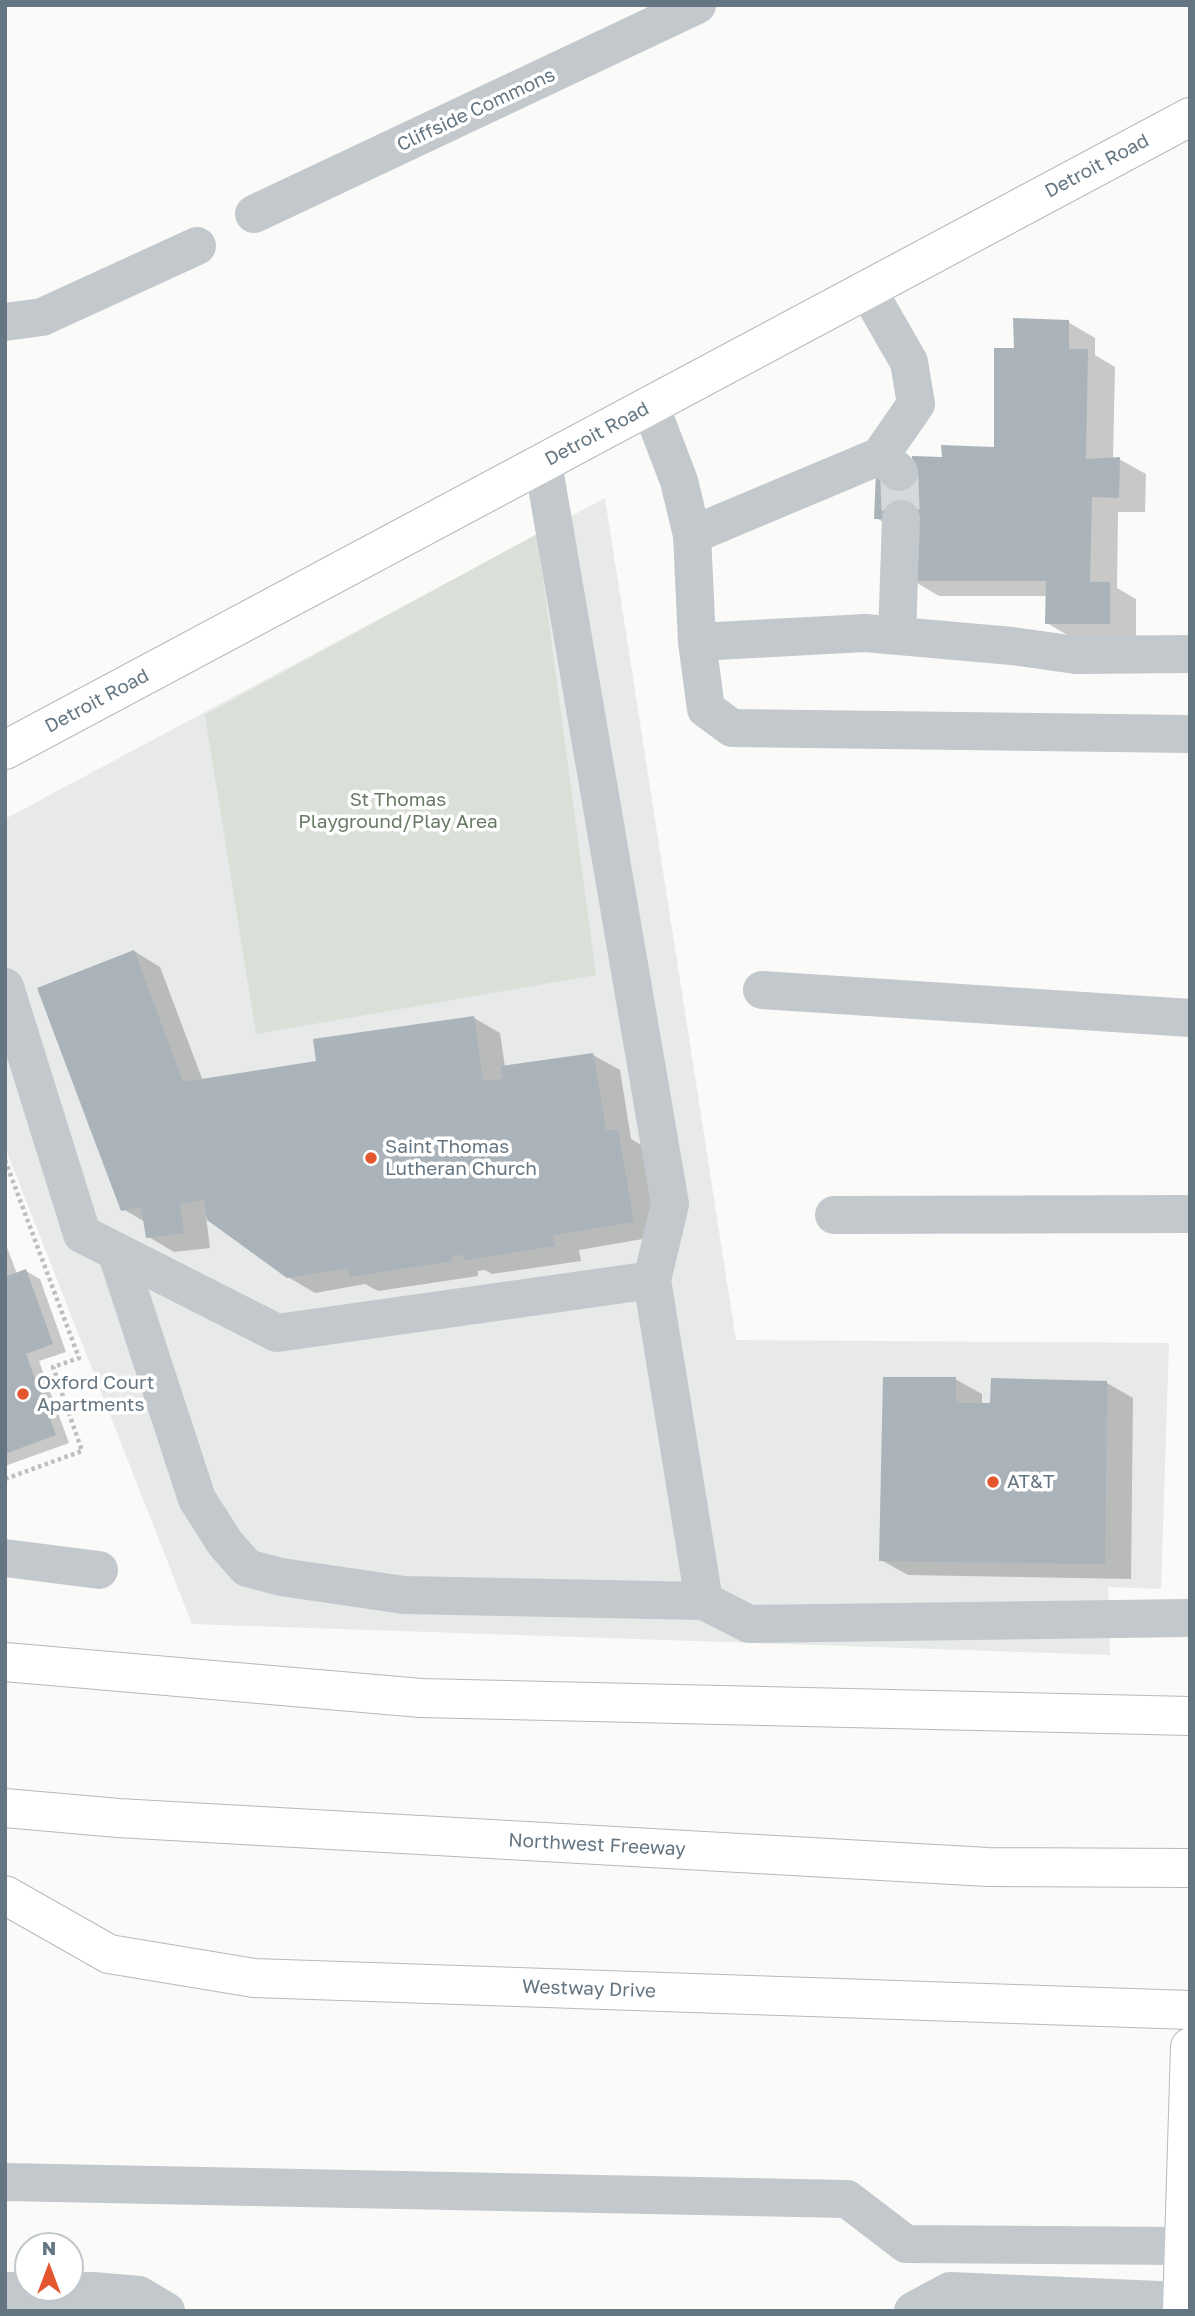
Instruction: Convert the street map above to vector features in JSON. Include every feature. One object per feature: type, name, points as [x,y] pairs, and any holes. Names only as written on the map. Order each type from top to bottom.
[{"type":"main road","name":"Detroit Road","points":[[5,750],[1190,117]]},
{"type":"main road","points":[[5,1662],[421,1698],[1190,1717]]},
{"type":"main road","name":"Northwest Freeway","points":[[5,1808],[118,1818],[988,1867],[1190,1868]]},
{"type":"main road","name":"Westway Drive","points":[[5,1895],[109,1954],[254,1978],[1190,2010]]},
{"type":"main road","points":[[1182,2306],[1190,2047]]},
{"type":"street","name":"Cliffside Commons","points":[[254,214],[697,5]]},
{"type":"street","points":[[5,322],[42,317],[197,246]]},
{"type":"street","points":[[692,535],[889,464],[916,404],[909,362],[867,289]]},
{"type":"street","points":[[650,405],[679,481],[692,535],[697,642],[706,709],[732,728],[1190,734]]},
{"type":"street","points":[[543,463],[670,1204],[652,1280],[704,1601]]},
{"type":"street","points":[[897,636],[901,519]]},
{"type":"street","points":[[697,642],[864,633],[1012,646],[1076,655],[1190,653]]},
{"type":"street","points":[[5,987],[82,1234],[276,1333],[652,1280]]},
{"type":"street","points":[[762,990],[1190,1018]]},
{"type":"street","points":[[834,1215],[1190,1214]]},
{"type":"street","points":[[116,1251],[197,1499],[225,1543],[247,1568],[281,1577],[404,1595],[704,1601],[749,1624],[1190,1618]]},
{"type":"street","points":[[5,1558],[99,1570]]},
{"type":"street","points":[[5,2182],[847,2199],[906,2244],[1184,2246]]},
{"type":"street","points":[[5,2291],[93,2291],[139,2295],[166,2311]]},
{"type":"street","points":[[913,2311],[950,2291],[1182,2306]]},
{"type":"path","points":[[5,1160],[79,1358],[53,1367],[82,1451],[5,1479]]},
{"type":"shaded area","points":[[605,498],[736,1340],[1169,1343],[1161,1589],[1108,1587],[1110,1655],[192,1624],[5,1147],[5,819]]},
{"type":"green space","name":"St Thomas Playground/Play Area","points":[[537,534],[596,975],[256,1034],[205,715]]},
{"type":"building","points":[[1013,318],[1069,320],[1069,349],[1088,349],[1086,459],[1120,457],[1119,498],[1092,497],[1090,582],[1110,582],[1110,624],[1045,624],[1046,581],[910,581],[911,519],[874,519],[876,472],[912,473],[912,456],[942,457],[941,445],[994,447],[994,348],[1014,348]]},
{"type":"building","points":[[134,950],[183,1082],[316,1061],[313,1039],[474,1016],[483,1081],[503,1079],[501,1066],[593,1053],[606,1130],[618,1130],[634,1222],[553,1235],[555,1246],[464,1260],[463,1255],[452,1256],[452,1261],[350,1277],[348,1268],[287,1278],[207,1220],[204,1200],[180,1204],[184,1233],[146,1238],[141,1207],[121,1211],[37,988]]},
{"type":"building","name":"Oxford Court Apartments","points":[[26,1269],[53,1344],[26,1354],[56,1435],[5,1454],[5,1271],[7,1276]]},
{"type":"building","name":"AT&T","points":[[883,1377],[956,1377],[956,1403],[990,1403],[991,1378],[1107,1381],[1105,1564],[879,1561]]},
{"type":"tunnel","points":[[899,472],[901,519]]},
{"type":"place","name":"Saint Thomas Lutheran Church","points":[[371,1158]]},
{"type":"place","name":"Oxford Court Apartments","points":[[23,1394]]},
{"type":"place","name":"AT&T","points":[[993,1482]]}]
